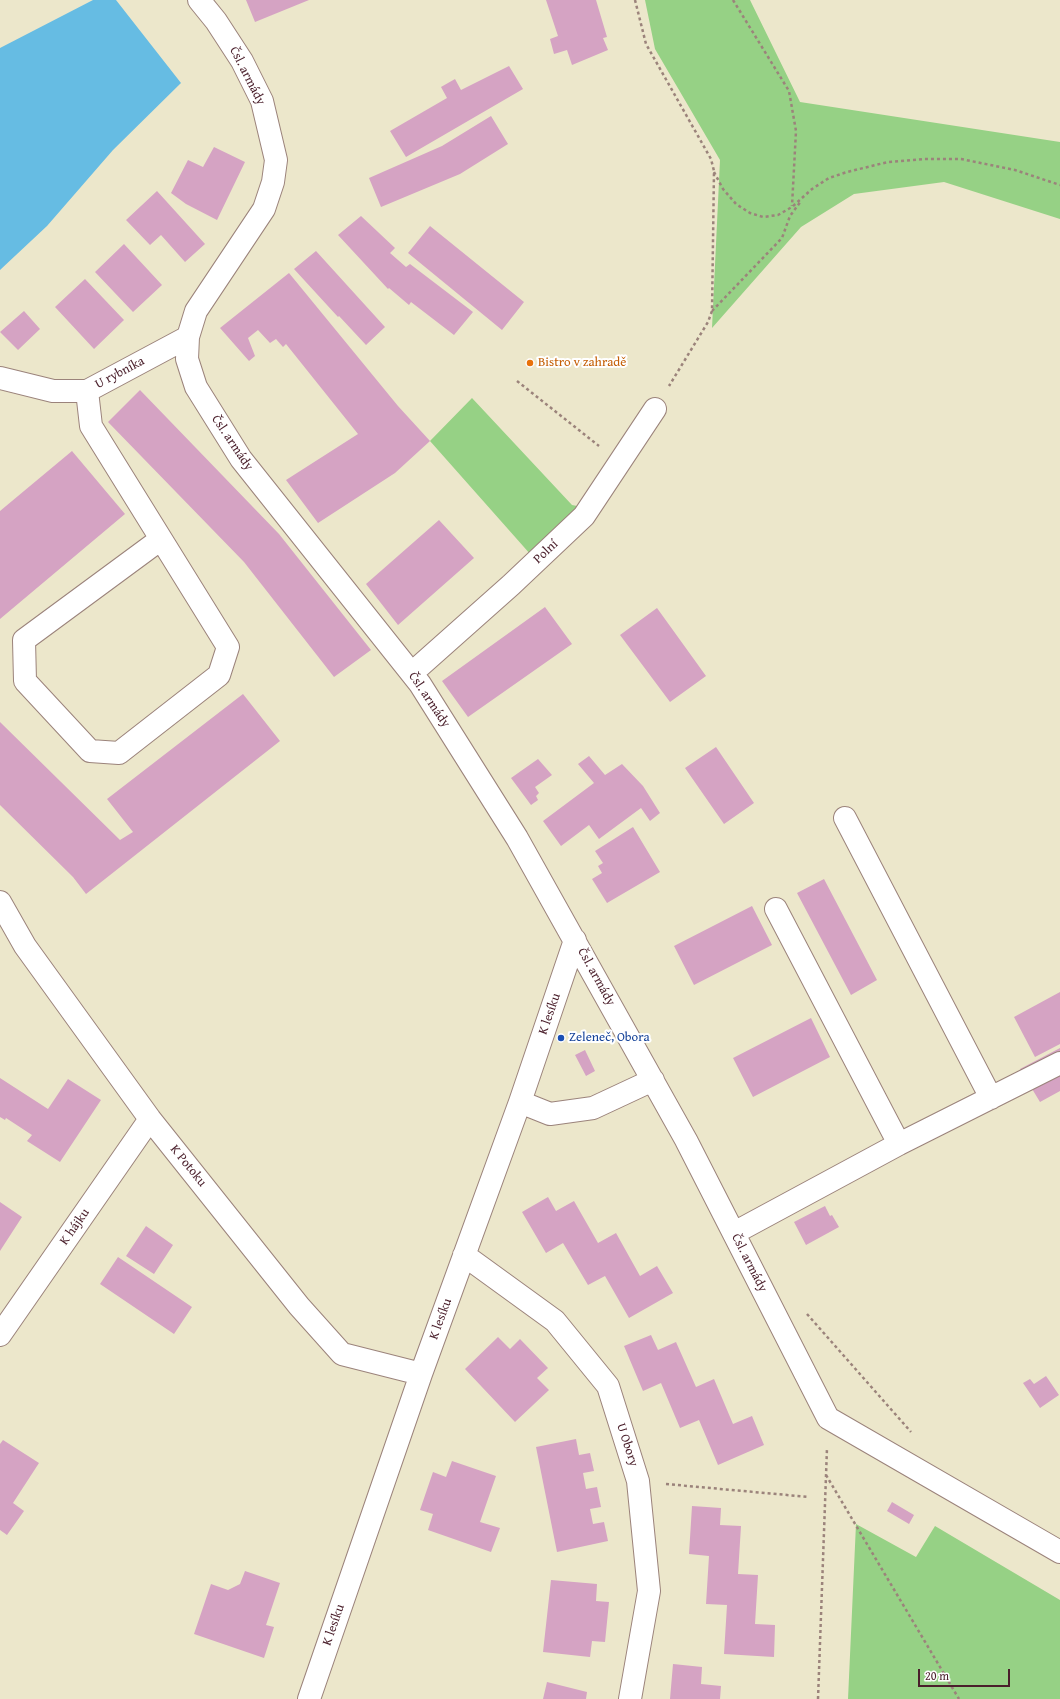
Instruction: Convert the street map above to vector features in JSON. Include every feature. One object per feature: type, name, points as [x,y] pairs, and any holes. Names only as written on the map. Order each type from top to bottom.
[{"type":"street","name":"Čsl. armády","points":[[199,0],[216,21],[238,54],[262,101],[276,160],[273,182],[264,209],[196,311],[188,337],[187,359],[196,387],[241,459],[412,674],[517,838],[653,1080],[734,1233],[828,1418]]},
{"type":"street","name":"U rybníka","points":[[0,378],[53,392],[87,391],[188,337]]},
{"type":"street","points":[[87,391],[91,426],[228,647],[220,675],[119,753],[90,751],[25,681],[24,640],[161,539]]},
{"type":"street","name":"Polní","points":[[412,674],[511,585],[584,516],[655,409]]},
{"type":"street","points":[[845,818],[991,1098]]},
{"type":"street","name":"K Potoku","points":[[0,902],[25,946],[150,1119],[299,1306],[342,1354],[421,1374]]},
{"type":"street","points":[[776,909],[898,1144]]},
{"type":"street","name":"K lesíku","points":[[309,1699],[421,1374],[520,1102],[575,940]]},
{"type":"street","points":[[734,1233],[898,1144],[1060,1063]]},
{"type":"street","points":[[520,1102],[550,1114],[594,1108],[653,1080]]},
{"type":"street","name":"K hájku","points":[[0,1335],[150,1119]]},
{"type":"street","name":"U Obory","points":[[464,1255],[555,1321],[608,1386],[638,1481],[649,1591],[630,1699]]},
{"type":"street","points":[[828,1418],[1060,1552]]},
{"type":"path","points":[[635,0],[646,44],[711,160],[714,171],[723,189],[736,204],[750,213],[763,217],[778,215],[792,207],[803,198]]},
{"type":"path","points":[[733,0],[789,92],[796,132],[792,207]]},
{"type":"path","points":[[712,311],[782,238],[790,216],[803,198],[812,188],[829,178],[888,162],[924,159],[961,159],[1015,170],[1060,185]]},
{"type":"path","points":[[655,409],[708,322],[712,311],[714,171]]},
{"type":"path","points":[[517,381],[620,462]]},
{"type":"path","points":[[803,1309],[915,1435]]},
{"type":"path","points":[[818,1699],[828,1418]]},
{"type":"path","points":[[826,1474],[959,1699]]},
{"type":"path","points":[[638,1481],[809,1497]]},
{"type":"green space","points":[[645,0],[750,0],[800,102],[1060,142],[1060,219],[944,182],[854,194],[801,227],[712,328],[720,160],[655,49]]},
{"type":"green space","points":[[472,398],[572,505],[582,507],[531,555],[430,441]]},
{"type":"green space","points":[[856,1524],[916,1557],[935,1526],[1060,1600],[1060,1699],[848,1699]]},
{"type":"water","points":[[93,0],[116,0],[181,83],[113,150],[47,226],[0,270],[0,48]]},
{"type":"building","points":[[246,0],[309,0],[255,22]]},
{"type":"building","points":[[546,0],[596,0],[607,37],[603,38],[608,50],[572,65],[567,50],[554,54],[550,39],[558,36]]},
{"type":"building","points":[[509,66],[523,89],[406,157],[390,131],[447,98],[441,87],[455,79],[461,90]]},
{"type":"building","points":[[491,116],[508,144],[460,174],[381,207],[369,178],[442,146]]},
{"type":"building","points":[[214,147],[245,162],[217,220],[186,204],[171,193],[188,160],[203,167]]},
{"type":"building","points":[[157,191],[205,244],[185,262],[161,235],[150,245],[126,220]]},
{"type":"building","points":[[361,216],[395,248],[390,253],[406,267],[410,264],[473,312],[454,335],[411,302],[409,305],[389,288],[388,289],[338,235]]},
{"type":"building","points":[[430,226],[524,302],[502,330],[408,253]]},
{"type":"building","points":[[124,244],[162,285],[133,312],[95,272]]},
{"type":"building","points":[[316,251],[385,327],[366,345],[294,269]]},
{"type":"building","points":[[289,273],[398,406],[430,441],[395,473],[318,523],[286,480],[358,434],[286,344],[283,347],[276,339],[270,343],[258,330],[248,338],[255,356],[249,361],[220,328]]},
{"type":"building","points":[[85,279],[124,320],[94,349],[55,307]]},
{"type":"building","points":[[24,311],[40,329],[18,350],[0,332]]},
{"type":"building","points":[[140,390],[279,534],[371,650],[334,677],[244,562],[108,422]]},
{"type":"building","points":[[72,451],[125,514],[0,619],[0,511]]},
{"type":"building","points":[[439,520],[474,558],[398,625],[366,584]]},
{"type":"building","points":[[545,607],[572,644],[468,717],[442,681]]},
{"type":"building","points":[[657,608],[706,676],[670,702],[620,635]]},
{"type":"building","points":[[243,694],[280,741],[86,894],[73,877],[0,805],[0,722],[120,840],[133,832],[107,799]]},
{"type":"building","points":[[716,747],[754,803],[724,824],[685,768]]},
{"type":"building","points":[[589,756],[605,775],[622,764],[643,786],[660,813],[650,821],[641,808],[599,839],[589,825],[561,846],[543,821],[594,783],[578,764]]},
{"type":"building","points":[[538,759],[552,775],[535,787],[539,793],[536,796],[538,800],[531,805],[511,778]]},
{"type":"building","points":[[633,827],[660,872],[607,903],[592,879],[602,873],[598,866],[603,863],[595,851]]},
{"type":"building","points":[[824,879],[877,980],[851,995],[797,893]]},
{"type":"building","points":[[752,906],[772,945],[694,985],[674,946]]},
{"type":"building","points":[[1060,992],[1060,1044],[1035,1057],[1014,1017]]},
{"type":"building","points":[[811,1018],[830,1057],[753,1097],[733,1058]]},
{"type":"building","points":[[1060,1048],[1060,1091],[1040,1102],[1020,1069]]},
{"type":"building","points":[[585,1050],[595,1071],[586,1076],[575,1055]]},
{"type":"building","points":[[0,1078],[48,1109],[68,1079],[101,1100],[60,1162],[27,1141],[32,1135],[6,1118],[5,1120],[0,1117]]},
{"type":"building","points":[[548,1197],[556,1211],[574,1201],[598,1243],[616,1233],[640,1276],[657,1266],[673,1293],[629,1318],[605,1276],[588,1285],[563,1243],[546,1253],[522,1212]]},
{"type":"building","points":[[0,1202],[22,1217],[0,1251]]},
{"type":"building","points":[[825,1206],[830,1216],[832,1215],[839,1227],[806,1245],[794,1222]]},
{"type":"building","points":[[146,1226],[173,1245],[154,1274],[126,1256]]},
{"type":"building","points":[[118,1257],[192,1307],[174,1334],[100,1284]]},
{"type":"building","points":[[651,1335],[658,1350],[676,1342],[696,1387],[714,1379],[733,1424],[752,1416],[764,1445],[718,1465],[699,1420],[680,1428],[661,1383],[643,1391],[624,1346]]},
{"type":"building","points":[[498,1337],[510,1349],[520,1339],[548,1368],[537,1378],[549,1390],[515,1422],[465,1369]]},
{"type":"building","points":[[1046,1376],[1059,1395],[1040,1408],[1023,1383],[1030,1379],[1034,1384]]},
{"type":"building","points":[[576,1439],[579,1455],[590,1453],[594,1471],[583,1473],[586,1489],[597,1487],[601,1507],[590,1509],[593,1524],[604,1522],[608,1541],[557,1552],[536,1447]]},
{"type":"building","points":[[3,1440],[39,1463],[13,1503],[24,1511],[7,1535],[0,1530],[0,1444]]},
{"type":"building","points":[[452,1461],[496,1476],[480,1522],[500,1528],[491,1552],[428,1530],[433,1514],[420,1510],[433,1472],[446,1477]]},
{"type":"building","points":[[892,1502],[914,1515],[909,1524],[887,1511]]},
{"type":"building","points":[[692,1506],[721,1508],[720,1525],[741,1526],[738,1574],[758,1575],[755,1624],[775,1625],[774,1657],[724,1654],[727,1605],[706,1604],[709,1556],[689,1554]]},
{"type":"building","points":[[245,1571],[280,1583],[266,1625],[274,1627],[264,1658],[194,1634],[211,1584],[228,1590],[240,1584]]},
{"type":"building","points":[[551,1580],[597,1584],[596,1601],[609,1602],[605,1642],[592,1641],[590,1657],[543,1652]]},
{"type":"building","points":[[673,1664],[702,1667],[701,1684],[721,1686],[720,1699],[670,1699]]},
{"type":"building","points":[[547,1682],[587,1692],[586,1699],[543,1699]]},
{"type":"place","name":"Bistro v zahradě","points":[[530,363]]},
{"type":"place","name":"Zeleneč, Obora","points":[[561,1038]]}]
